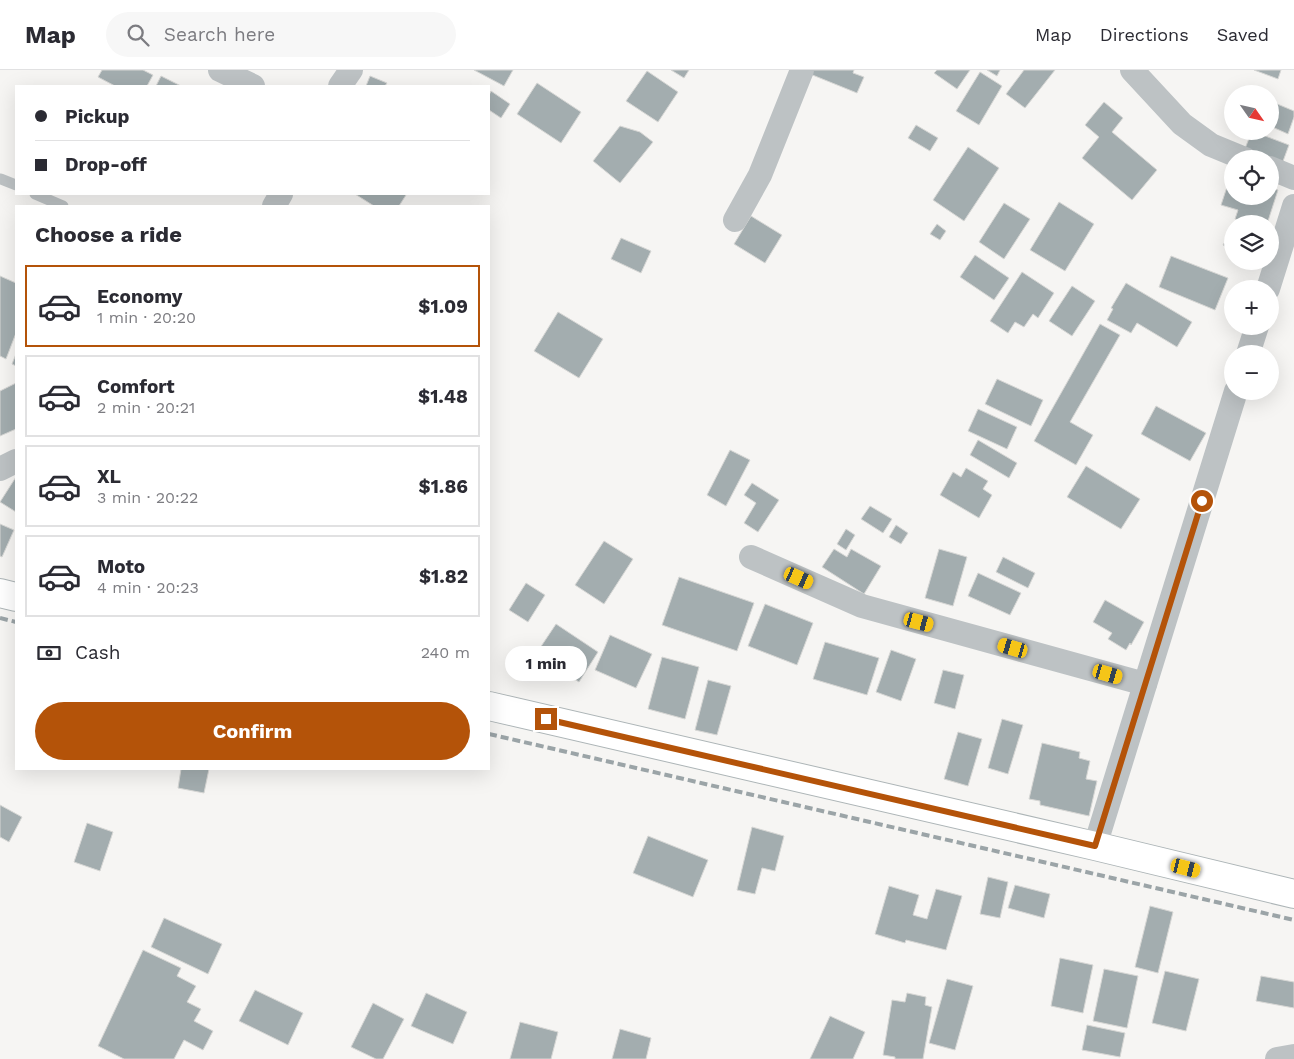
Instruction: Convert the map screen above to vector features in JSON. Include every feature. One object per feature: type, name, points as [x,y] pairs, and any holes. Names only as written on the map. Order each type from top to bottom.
[{"type":"street","points":[[220,70],[251,85]]},
{"type":"street","points":[[341,85],[350,70]]},
{"type":"street","points":[[735,220],[760,175],[802,70]]},
{"type":"street","points":[[1132,70],[1182,124],[1211,145],[1224,150]]},
{"type":"street","points":[[1279,172],[1294,178]]},
{"type":"street","points":[[1271,280],[1294,206]]},
{"type":"street","points":[[1095,846],[1233,400]]},
{"type":"street","points":[[0,469],[15,462]]},
{"type":"street","points":[[751,557],[862,606],[1145,684]]},
{"type":"street","points":[[0,593],[15,597]]},
{"type":"street","points":[[490,706],[1294,894]]},
{"type":"street","points":[[1277,1059],[1294,1056]]},
{"type":"lane","points":[[2,179],[15,185]]},
{"type":"lane","points":[[37,195],[61,205]]},
{"type":"building","points":[[102,70],[143,70],[153,75],[148,85],[113,85],[98,77]]},
{"type":"building","points":[[474,70],[513,70],[504,86]]},
{"type":"building","points":[[671,70],[689,70],[684,78]]},
{"type":"building","points":[[812,70],[854,70],[853,73],[864,77],[857,93],[810,74]]},
{"type":"building","points":[[937,70],[970,70],[957,89],[934,73]]},
{"type":"building","points":[[987,70],[1000,70],[997,76]]},
{"type":"building","points":[[1024,70],[1055,70],[1025,108],[1006,94]]},
{"type":"building","points":[[1254,70],[1281,70],[1278,79]]},
{"type":"building","points":[[647,71],[678,92],[658,122],[626,101]]},
{"type":"building","points":[[980,72],[1002,86],[979,125],[956,111]]},
{"type":"building","points":[[161,76],[179,85],[156,85]]},
{"type":"building","points":[[370,76],[387,83],[386,85],[366,85]]},
{"type":"building","points":[[537,83],[581,112],[561,143],[517,114]]},
{"type":"building","points":[[491,91],[510,104],[501,118],[490,111]]},
{"type":"building","points":[[1104,102],[1123,118],[1112,132],[1157,170],[1132,200],[1082,158],[1099,137],[1085,125]]},
{"type":"building","points":[[1279,105],[1294,111],[1294,117],[1288,134],[1279,130]]},
{"type":"building","points":[[916,125],[938,138],[930,151],[908,138]]},
{"type":"building","points":[[620,126],[640,132],[653,142],[620,183],[593,161]]},
{"type":"building","points":[[1248,140],[1276,140],[1289,145],[1282,164],[1279,163],[1279,150],[1244,150]]},
{"type":"building","points":[[968,147],[999,168],[964,221],[933,200]]},
{"type":"building","points":[[357,195],[406,195],[400,205],[372,205]]},
{"type":"building","points":[[1224,196],[1224,205],[1273,205],[1270,215],[1236,215],[1238,210],[1221,205]]},
{"type":"building","points":[[1059,202],[1094,224],[1065,271],[1030,250]]},
{"type":"building","points":[[1004,203],[1030,219],[1004,259],[979,242]]},
{"type":"building","points":[[751,216],[782,235],[765,263],[734,244]]},
{"type":"building","points":[[937,224],[946,231],[940,240],[930,234]]},
{"type":"building","points":[[621,238],[651,251],[641,273],[611,259]]},
{"type":"building","points":[[975,255],[1009,278],[994,300],[960,277]]},
{"type":"building","points":[[1171,256],[1228,278],[1224,280],[1224,288],[1215,310],[1159,287]]},
{"type":"building","points":[[1022,272],[1054,293],[1038,318],[1033,314],[1024,327],[1015,322],[1008,333],[990,321]]},
{"type":"building","points":[[0,276],[15,283],[15,336],[6,359],[0,356]]},
{"type":"building","points":[[1126,283],[1192,322],[1177,347],[1137,323],[1131,333],[1107,320],[1113,309],[1111,308]]},
{"type":"building","points":[[1072,286],[1095,301],[1072,336],[1049,321]]},
{"type":"building","points":[[558,312],[603,339],[579,378],[534,351]]},
{"type":"building","points":[[1100,324],[1120,335],[1070,422],[1093,435],[1076,465],[1034,441]]},
{"type":"building","points":[[997,379],[1043,400],[1031,426],[985,404]]},
{"type":"building","points":[[15,384],[15,429],[0,436],[0,391]]},
{"type":"building","points":[[1156,406],[1206,433],[1190,461],[1141,434]]},
{"type":"building","points":[[978,409],[1017,427],[1007,449],[968,431]]},
{"type":"building","points":[[978,440],[1017,463],[1009,478],[970,455]]},
{"type":"building","points":[[730,450],[750,460],[726,506],[707,495]]},
{"type":"building","points":[[1086,466],[1140,499],[1121,529],[1067,497]]},
{"type":"building","points":[[966,468],[988,481],[983,489],[992,495],[979,518],[940,495],[953,472],[961,477]]},
{"type":"building","points":[[15,479],[15,511],[0,502]]},
{"type":"building","points":[[752,483],[779,500],[758,532],[744,523],[756,503],[744,495]]},
{"type":"building","points":[[870,506],[892,519],[883,533],[861,519]]},
{"type":"building","points":[[0,524],[14,530],[2,557],[0,556]]},
{"type":"building","points":[[896,525],[908,533],[901,544],[889,537]]},
{"type":"building","points":[[846,529],[855,535],[846,550],[837,544]]},
{"type":"building","points":[[604,541],[633,559],[604,604],[575,585]]},
{"type":"building","points":[[834,549],[847,557],[851,549],[881,566],[864,594],[822,567]]},
{"type":"building","points":[[939,549],[967,557],[953,606],[925,598]]},
{"type":"building","points":[[1003,557],[1035,573],[1028,588],[996,572]]},
{"type":"building","points":[[978,573],[1021,593],[1010,615],[968,596]]},
{"type":"building","points":[[679,577],[754,603],[737,651],[662,625]]},
{"type":"building","points":[[526,583],[545,595],[528,622],[509,610]]},
{"type":"building","points":[[1105,600],[1144,622],[1131,645],[1130,643],[1126,650],[1108,639],[1112,633],[1093,622]]},
{"type":"building","points":[[765,604],[813,623],[797,665],[748,646]]},
{"type":"building","points":[[556,624],[598,652],[579,682],[536,654]]},
{"type":"building","points":[[610,635],[652,654],[636,688],[595,670]]},
{"type":"building","points":[[825,642],[879,658],[867,695],[813,679]]},
{"type":"building","points":[[891,650],[916,659],[901,701],[876,692]]},
{"type":"building","points":[[662,657],[699,667],[685,719],[648,709]]},
{"type":"building","points":[[943,670],[964,675],[955,709],[934,703]]},
{"type":"building","points":[[708,680],[731,686],[717,735],[695,730]]},
{"type":"building","points":[[1002,719],[1023,725],[1008,774],[988,768]]},
{"type":"building","points":[[958,732],[982,739],[968,786],[944,779]]},
{"type":"building","points":[[1042,743],[1080,752],[1079,758],[1090,761],[1086,779],[1097,781],[1089,816],[1040,805],[1040,801],[1029,799]]},
{"type":"building","points":[[181,770],[209,770],[204,793],[178,788]]},
{"type":"building","points":[[0,805],[22,817],[9,842],[0,837]]},
{"type":"building","points":[[87,823],[113,832],[100,871],[74,862]]},
{"type":"building","points":[[752,827],[784,836],[775,871],[762,868],[755,894],[737,890]]},
{"type":"building","points":[[648,836],[708,860],[693,897],[633,873]]},
{"type":"building","points":[[988,877],[1008,882],[1000,918],[980,914]]},
{"type":"building","points":[[1015,885],[1050,894],[1044,918],[1008,908]]},
{"type":"building","points":[[889,886],[919,895],[913,915],[927,919],[936,889],[962,896],[946,950],[906,940],[905,943],[875,934]]},
{"type":"building","points":[[1150,906],[1173,912],[1158,973],[1135,967]]},
{"type":"building","points":[[164,918],[222,944],[208,974],[151,947]]},
{"type":"building","points":[[143,950],[181,968],[177,976],[196,986],[187,1002],[201,1009],[194,1021],[213,1031],[203,1050],[184,1040],[174,1059],[124,1059],[98,1046]]},
{"type":"building","points":[[1060,958],[1093,965],[1083,1013],[1051,1006]]},
{"type":"building","points":[[1104,969],[1138,976],[1127,1028],[1093,1021]]},
{"type":"building","points":[[1165,971],[1199,979],[1186,1031],[1152,1023]]},
{"type":"building","points":[[1261,976],[1294,982],[1294,1008],[1256,1001]]},
{"type":"building","points":[[947,979],[973,986],[955,1050],[929,1043]]},
{"type":"building","points":[[255,990],[303,1013],[288,1045],[239,1021]]},
{"type":"building","points":[[426,993],[467,1012],[453,1044],[411,1026]]},
{"type":"building","points":[[907,993],[926,997],[925,1005],[932,1007],[923,1059],[895,1059],[895,1057],[883,1055],[892,1000],[905,1002]]},
{"type":"building","points":[[373,1003],[404,1019],[383,1059],[376,1059],[351,1047]]},
{"type":"building","points":[[830,1016],[865,1032],[853,1059],[810,1059]]},
{"type":"building","points":[[520,1022],[558,1032],[551,1059],[510,1059]]},
{"type":"building","points":[[1087,1025],[1125,1033],[1120,1057],[1082,1050]]},
{"type":"building","points":[[620,1029],[651,1038],[646,1059],[612,1059]]},
{"type":"railway","points":[[0,618],[15,622]]},
{"type":"railway","points":[[490,734],[1294,920]]},
{"type":"route","points":[[546,719],[1095,846],[1202,501]]}]
